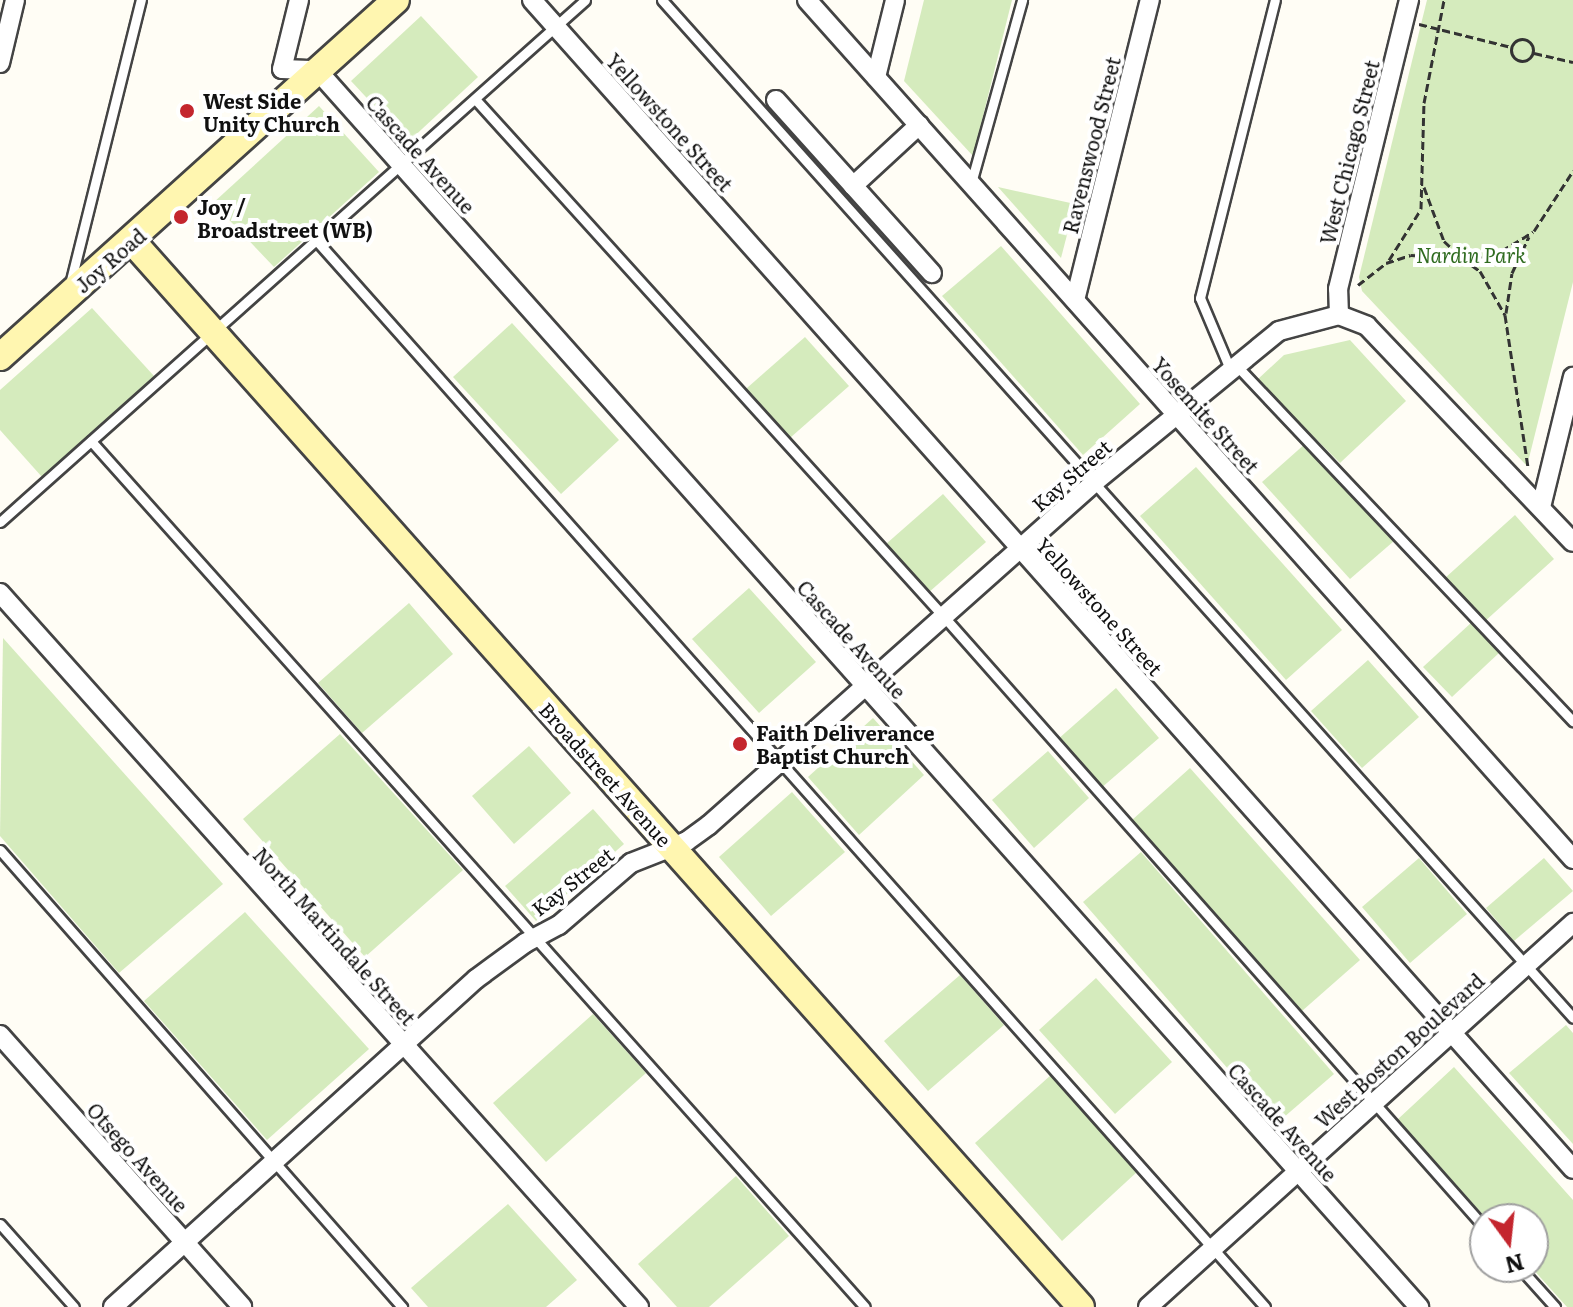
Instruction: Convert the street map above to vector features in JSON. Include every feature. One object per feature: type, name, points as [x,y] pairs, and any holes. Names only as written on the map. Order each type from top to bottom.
[{"type":"street","points":[[0,63],[15,0]]},
{"type":"street","points":[[299,0],[282,69],[317,70]]},
{"type":"street","name":"Joy Road","points":[[0,357],[396,0]]},
{"type":"street","name":"Yellowstone Street","points":[[532,0],[1573,1169]]},
{"type":"street","name":"Yosemite Street","points":[[807,0],[1573,859]]},
{"type":"street","points":[[876,77],[895,0]]},
{"type":"street","name":"Ravenswood Street","points":[[1075,300],[1150,0]]},
{"type":"street","name":"West Chicago Street","points":[[1339,315],[1338,289],[1409,0]]},
{"type":"street","name":"Cascade Avenue","points":[[317,70],[1419,1307]]},
{"type":"street","points":[[776,100],[932,273]]},
{"type":"street","points":[[853,186],[919,125]]},
{"type":"street","name":"Broadstreet Avenue","points":[[132,241],[1081,1307]]},
{"type":"street","points":[[1339,315],[1367,326],[1573,542]]},
{"type":"street","name":"Kay Street","points":[[113,1307],[476,979],[535,937],[569,918],[631,863],[671,847],[709,825],[1097,480],[1233,366],[1279,331],[1339,315]]},
{"type":"street","points":[[1541,507],[1573,377]]},
{"type":"street","name":"North Martindale Street","points":[[0,593],[639,1307]]},
{"type":"street","name":"West Boston Boulevard","points":[[1148,1307],[1573,923]]},
{"type":"street","name":"Otsego Avenue","points":[[0,1035],[242,1307]]},
{"type":"lane","points":[[67,298],[141,0]]},
{"type":"lane","points":[[0,522],[585,0]]},
{"type":"lane","points":[[662,0],[1097,480],[1573,1018]]},
{"type":"lane","points":[[971,183],[1022,0]]},
{"type":"lane","points":[[1275,0],[1200,298],[1233,366],[1573,722]]},
{"type":"lane","points":[[475,99],[945,618],[1469,1210]]},
{"type":"lane","points":[[316,240],[1265,1307]]},
{"type":"lane","points":[[91,441],[865,1307]]},
{"type":"lane","points":[[0,850],[402,1307]]},
{"type":"lane","points":[[0,1224],[74,1307]]},
{"type":"lane","points":[[1533,1283],[1555,1307]]},
{"type":"path","points":[[1355,287],[1386,263],[1409,235],[1421,209],[1424,103],[1436,28],[1444,0]]},
{"type":"path","points":[[1404,20],[1511,47],[1525,39],[1533,53]]},
{"type":"path","points":[[1511,47],[1519,60],[1533,53],[1573,62]]},
{"type":"path","points":[[1528,470],[1505,315],[1512,273],[1533,232],[1573,171]]},
{"type":"path","points":[[1423,185],[1444,241],[1480,271],[1505,315]]},
{"type":"path","points":[[1386,263],[1411,255],[1491,257],[1533,232]]},
{"type":"green space","points":[[924,0],[1012,0],[973,156],[904,81]]},
{"type":"green space","name":"Nardin Park","points":[[1427,0],[1573,0],[1573,282],[1527,466],[1362,291],[1359,277]]},
{"type":"green space","points":[[421,16],[478,77],[408,142],[351,81]]},
{"type":"green space","points":[[319,106],[379,172],[274,267],[213,203]]},
{"type":"green space","points":[[998,187],[1075,204],[1061,258]]},
{"type":"green space","points":[[1001,246],[1140,404],[1083,455],[942,296]]},
{"type":"green space","points":[[92,308],[154,376],[42,477],[0,430],[0,390]]},
{"type":"green space","points":[[512,323],[619,440],[561,494],[453,377]]},
{"type":"green space","points":[[805,337],[849,386],[782,445],[739,395]]},
{"type":"green space","points":[[1350,340],[1406,401],[1340,463],[1257,380],[1284,355]]},
{"type":"green space","points":[[1306,443],[1394,541],[1350,579],[1262,482]]},
{"type":"green space","points":[[1196,467],[1342,630],[1286,680],[1140,516]]},
{"type":"green space","points":[[943,494],[986,542],[928,593],[886,544]]},
{"type":"green space","points":[[1515,515],[1554,559],[1484,622],[1445,578]]},
{"type":"green space","points":[[749,588],[816,662],[759,713],[692,639]]},
{"type":"green space","points":[[409,603],[453,654],[362,733],[318,683]]},
{"type":"green space","points":[[1472,622],[1500,652],[1452,697],[1423,667]]},
{"type":"green space","points":[[3,638],[223,884],[119,973],[0,836]]},
{"type":"green space","points":[[1368,660],[1419,717],[1362,768],[1311,711]]},
{"type":"green space","points":[[1116,688],[1159,738],[1100,789],[1057,740]]},
{"type":"green space","points":[[873,718],[924,775],[859,835],[808,777]]},
{"type":"green space","points":[[340,734],[463,870],[365,957],[243,819]]},
{"type":"green space","points":[[529,746],[571,793],[514,844],[472,796]]},
{"type":"green space","points":[[1048,751],[1089,798],[1034,848],[992,800]]},
{"type":"green space","points":[[1190,768],[1360,960],[1302,1011],[1132,820]]},
{"type":"green space","points":[[792,792],[845,852],[771,916],[719,857]]},
{"type":"green space","points":[[593,809],[624,844],[536,921],[505,886]]},
{"type":"green space","points":[[1141,852],[1334,1074],[1276,1124],[1083,902]]},
{"type":"green space","points":[[1419,858],[1467,914],[1410,963],[1362,907]]},
{"type":"green space","points":[[1544,858],[1573,891],[1514,941],[1486,908]]},
{"type":"green space","points":[[245,912],[369,1049],[267,1140],[144,1001]]},
{"type":"green space","points":[[960,975],[1004,1025],[928,1091],[884,1041]]},
{"type":"green space","points":[[1096,978],[1172,1062],[1115,1114],[1039,1030]]},
{"type":"green space","points":[[593,1014],[646,1073],[546,1162],[493,1103]]},
{"type":"green space","points":[[1566,1025],[1573,1033],[1573,1144],[1509,1073]]},
{"type":"green space","points":[[1454,1067],[1573,1200],[1573,1307],[1567,1307],[1545,1283],[1549,1283],[1549,1203],[1472,1203],[1397,1120]]},
{"type":"green space","points":[[1051,1075],[1138,1171],[1062,1241],[975,1143]]},
{"type":"green space","points":[[736,1176],[789,1236],[709,1307],[677,1307],[638,1264]]},
{"type":"green space","points":[[508,1204],[577,1280],[546,1307],[428,1307],[411,1288]]},
{"type":"place","name":"West Side Unity Church","points":[[187,111]]},
{"type":"place","name":"Joy / Broadstreet (WB)","points":[[181,217]]},
{"type":"place","name":"Faith Deliverance Baptist Church","points":[[740,744]]}]
